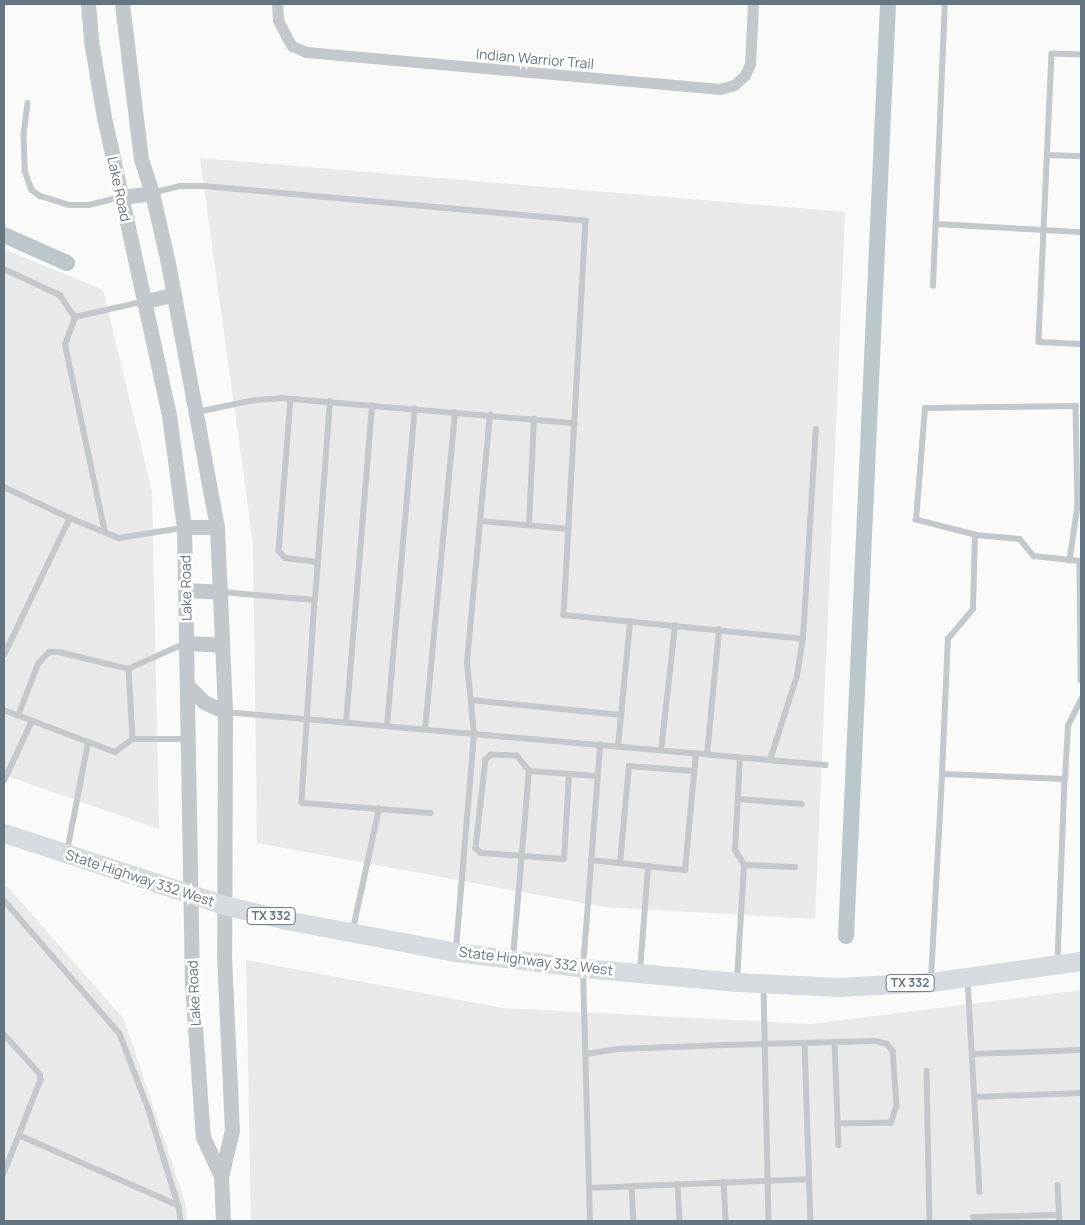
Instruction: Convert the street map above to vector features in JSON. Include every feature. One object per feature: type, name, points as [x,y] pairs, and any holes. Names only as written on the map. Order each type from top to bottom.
[{"type":"main road","name":"State Highway 332 West","points":[[4,833],[224,905],[352,934],[513,960],[737,982],[838,987],[931,982],[1081,961]]},
{"type":"street","name":"Lake Road","points":[[88,4],[91,41],[104,118],[169,415],[184,527],[192,985],[203,1137],[222,1176]]},
{"type":"street","name":"Lake Road","points":[[122,4],[141,158],[152,193],[174,294],[217,527],[225,712],[225,988],[232,1130],[222,1176],[223,1221]]},
{"type":"street","name":"Indian Warrior Trail","points":[[277,4],[278,20],[292,46],[306,52],[710,89],[734,85],[745,75],[750,64],[753,47],[753,4]]},
{"type":"street","points":[[121,197],[152,193]]},
{"type":"street","points":[[143,302],[174,294]]},
{"type":"street","points":[[169,415],[196,412]]},
{"type":"street","points":[[184,527],[217,527]]},
{"type":"street","points":[[186,590],[221,592]]},
{"type":"street","points":[[187,643],[222,645]]},
{"type":"street","points":[[188,686],[204,702],[225,712]]},
{"type":"lane","points":[[934,286],[945,4]]},
{"type":"lane","points":[[1081,55],[1052,54],[1039,342],[1081,344]]},
{"type":"lane","points":[[28,103],[24,134],[25,171],[32,190],[40,196],[69,205],[89,205],[121,197]]},
{"type":"lane","points":[[1047,155],[1081,156]]},
{"type":"lane","points":[[152,193],[180,186],[204,186],[586,221],[564,615],[803,639]]},
{"type":"lane","points":[[936,224],[1081,232]]},
{"type":"lane","points":[[4,269],[60,295],[76,317]]},
{"type":"lane","points":[[76,317],[143,302]]},
{"type":"lane","points":[[76,317],[65,345],[105,533]]},
{"type":"lane","points":[[196,412],[255,400],[292,399],[575,423]]},
{"type":"lane","points":[[292,399],[280,551],[285,558],[318,562]]},
{"type":"lane","points":[[330,402],[306,719],[302,803],[431,813]]},
{"type":"lane","points":[[346,723],[372,406]]},
{"type":"lane","points":[[1070,560],[1078,506],[1076,406],[925,408],[916,520],[975,535],[1020,539],[1034,556],[1070,560],[1080,561],[1081,680]]},
{"type":"lane","points":[[387,726],[415,409]]},
{"type":"lane","points":[[425,730],[455,412]]},
{"type":"lane","points":[[456,952],[474,734],[466,662],[490,415]]},
{"type":"lane","points":[[529,525],[534,419]]},
{"type":"lane","points":[[770,760],[797,676],[803,639],[816,430]]},
{"type":"lane","points":[[4,487],[70,518],[119,538],[184,527]]},
{"type":"lane","points":[[4,655],[70,518]]},
{"type":"lane","points":[[480,521],[569,529]]},
{"type":"lane","points":[[931,982],[948,639],[973,609],[975,535]]},
{"type":"lane","points":[[221,592],[315,600]]},
{"type":"lane","points":[[618,747],[630,622]]},
{"type":"lane","points":[[661,751],[675,626]]},
{"type":"lane","points":[[707,755],[719,630]]},
{"type":"lane","points":[[18,716],[38,664],[49,652],[59,652],[129,669],[187,643]]},
{"type":"lane","points":[[129,669],[133,738]]},
{"type":"lane","points":[[1058,965],[1068,726],[1081,699]]},
{"type":"lane","points":[[471,700],[621,715]]},
{"type":"lane","points":[[4,710],[115,752],[133,738],[189,739]]},
{"type":"lane","points":[[225,712],[826,765]]},
{"type":"lane","points":[[4,781],[32,721]]},
{"type":"lane","points":[[67,854],[88,743]]},
{"type":"lane","points":[[590,1221],[583,968],[600,745]]},
{"type":"lane","points":[[591,860],[685,870],[696,754]]},
{"type":"lane","points":[[513,960],[522,856],[529,771],[517,756],[491,755],[486,760],[476,848],[481,854],[522,856],[564,859],[569,774]]},
{"type":"lane","points":[[737,982],[744,865],[735,850],[740,758]]},
{"type":"lane","points":[[620,863],[629,766],[694,771]]},
{"type":"lane","points":[[529,771],[598,776]]},
{"type":"lane","points":[[942,774],[1065,779]]},
{"type":"lane","points":[[738,799],[802,804]]},
{"type":"lane","points":[[352,934],[379,809]]},
{"type":"lane","points":[[744,865],[795,867]]},
{"type":"lane","points":[[640,973],[648,866]]},
{"type":"lane","points":[[4,900],[120,1034],[149,1110],[178,1204],[181,1221]]},
{"type":"lane","points":[[968,977],[980,1192]]},
{"type":"lane","points":[[764,984],[769,1221]]},
{"type":"lane","points":[[4,1034],[40,1074],[41,1080],[4,1174]]},
{"type":"lane","points":[[586,1054],[618,1049],[766,1044],[876,1041],[887,1044],[893,1051],[897,1106],[891,1123],[838,1124]]},
{"type":"lane","points":[[835,1042],[839,1145]]},
{"type":"lane","points":[[805,1043],[811,1221]]},
{"type":"lane","points":[[972,1054],[1081,1050]]},
{"type":"lane","points":[[926,1071],[930,1221]]},
{"type":"lane","points":[[975,1097],[1081,1093]]},
{"type":"lane","points":[[19,1135],[178,1204]]},
{"type":"lane","points":[[589,1188],[809,1179]]},
{"type":"lane","points":[[724,1182],[726,1221]]},
{"type":"lane","points":[[678,1184],[680,1221]]},
{"type":"lane","points":[[973,1217],[1060,1218],[1058,1185]]},
{"type":"lane","points":[[632,1186],[634,1221]]},
{"type":"shaded area","points":[[200,158],[845,212],[815,919],[604,907],[257,843],[253,543]]},
{"type":"shaded area","points":[[4,249],[103,290],[152,492],[159,829],[4,775]]},
{"type":"shaded area","points":[[4,886],[8,887],[124,1019],[186,1205],[187,1221],[4,1221]]},
{"type":"shaded area","points":[[246,960],[503,1008],[811,1024],[1081,990],[1081,1221],[251,1221]]},
{"type":"waterway","points":[[846,936],[888,4]]},
{"type":"waterway","points":[[4,235],[67,263]]}]
